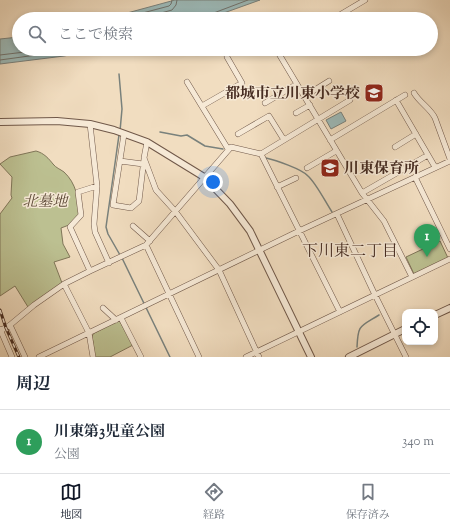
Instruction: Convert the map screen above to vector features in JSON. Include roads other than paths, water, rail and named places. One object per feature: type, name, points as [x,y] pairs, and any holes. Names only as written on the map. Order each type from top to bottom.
[{"type":"street","points":[[345,12],[365,0]]},
{"type":"street","points":[[282,56],[362,194],[384,221],[412,277]]},
{"type":"street","points":[[202,106],[242,83],[227,57]]},
{"type":"street","points":[[305,96],[330,81]]},
{"type":"street","points":[[187,82],[228,149]]},
{"type":"street","points":[[265,103],[297,84]]},
{"type":"street","points":[[39,357],[299,231],[450,160],[435,118],[414,93]]},
{"type":"street","points":[[330,140],[405,94]]},
{"type":"street","points":[[12,357],[0,330],[10,325],[34,305],[64,284],[146,245],[228,149],[231,147],[261,154],[350,100]]},
{"type":"street","points":[[396,100],[435,167]]},
{"type":"street","points":[[296,113],[310,105]]},
{"type":"street","points":[[238,134],[269,116],[284,140]]},
{"type":"street","points":[[0,122],[57,122],[90,124],[114,130],[146,142],[204,177],[220,193],[250,231],[298,333],[311,357]]},
{"type":"street","points":[[90,124],[97,186],[94,224],[95,232],[109,263]]},
{"type":"street","points":[[124,133],[113,204],[131,208],[138,201],[146,142]]},
{"type":"street","points":[[395,147],[416,134]]},
{"type":"street","points":[[307,168],[336,151]]},
{"type":"street","points":[[261,154],[340,312]]},
{"type":"street","points":[[362,194],[428,154]]},
{"type":"street","points":[[144,158],[156,190],[175,211],[219,270],[257,354]]},
{"type":"street","points":[[120,160],[143,164]]},
{"type":"street","points":[[415,177],[450,249]]},
{"type":"street","points":[[277,187],[296,178]]},
{"type":"street","points":[[90,271],[70,227],[81,215],[78,192],[97,186]]},
{"type":"street","points":[[337,214],[406,357]]},
{"type":"street","points":[[133,226],[150,241]]},
{"type":"street","points":[[146,245],[199,357]]},
{"type":"street","points":[[246,357],[257,354],[450,259]]},
{"type":"street","points":[[64,284],[89,333],[93,357]]},
{"type":"street","points":[[103,308],[119,319],[141,357]]},
{"type":"street","points":[[438,314],[450,308]]},
{"type":"street","points":[[10,325],[25,357]]},
{"type":"street","points":[[348,357],[402,330]]},
{"type":"water","points":[[175,0],[260,0],[227,12],[131,12]]},
{"type":"water","points":[[12,38],[12,56],[64,56],[0,64],[0,39]]},
{"type":"water","points":[[341,112],[346,121],[331,129],[326,120]]},
{"type":"waterway","points":[[119,74],[122,109],[120,131]]},
{"type":"waterway","points":[[160,132],[181,136],[187,135],[205,146],[223,149]]},
{"type":"waterway","points":[[119,135],[106,227],[108,234],[120,255]]},
{"type":"waterway","points":[[266,158],[288,165],[305,173],[314,183],[332,212]]},
{"type":"waterway","points":[[122,258],[170,357]]},
{"type":"waterway","points":[[357,347],[358,334],[361,327],[379,315]]},
{"type":"railway","points":[[0,310],[19,357]]},
{"type":"place","name":"都城市立川東小学校","points":[[374,93]]},
{"type":"place","name":"川東保育所","points":[[330,168]]},
{"type":"place","name":"川東第3児童公園","points":[[427,257]]},
{"type":"district","name":"下川東二丁目","points":[[350,250]]},
{"type":"park label","name":"北墓地","points":[[45,201]]}]
